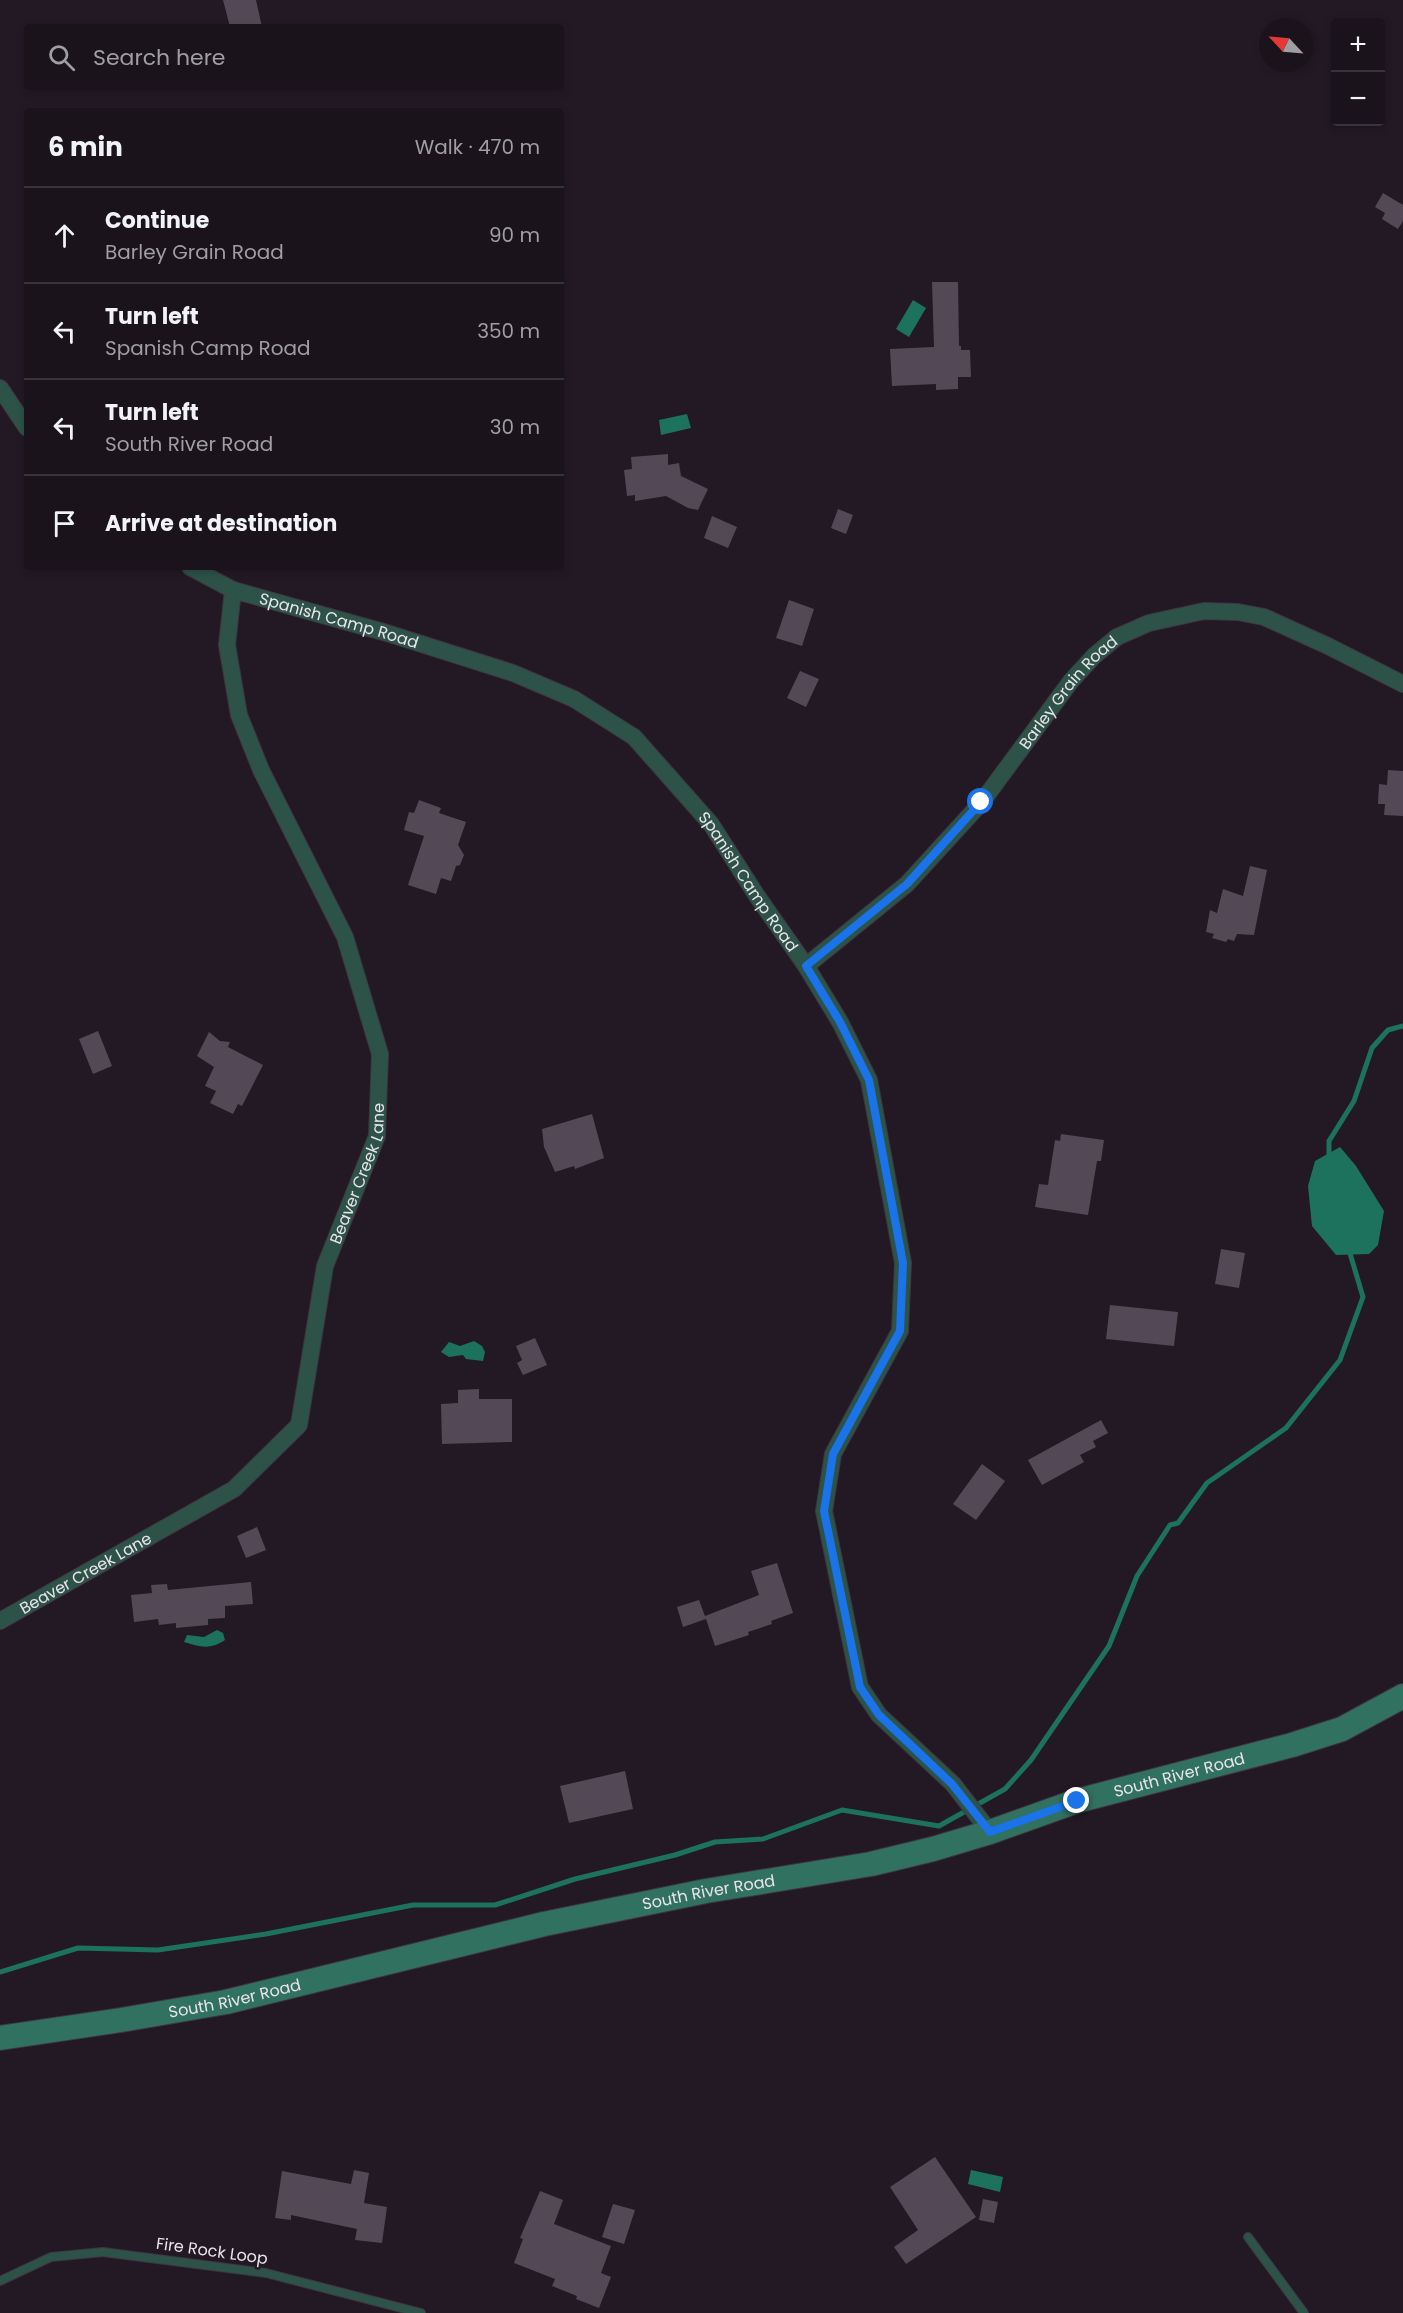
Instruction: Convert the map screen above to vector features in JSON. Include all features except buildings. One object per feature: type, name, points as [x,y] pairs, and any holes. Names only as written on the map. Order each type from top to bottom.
[{"type":"main road","name":"South River Road","points":[[0,2038],[226,2002],[544,1924],[706,1891],[871,1864],[933,1849],[990,1832],[1077,1801],[1292,1745],[1341,1729],[1403,1696]]},
{"type":"street","points":[[0,388],[24,424]]},
{"type":"street","name":"Spanish Camp Road","points":[[196,570],[233,590],[387,633],[513,673],[574,699],[634,737],[711,824],[757,896],[806,966],[840,1022],[869,1080],[903,1263],[900,1331],[833,1454],[824,1511],[860,1687],[879,1715],[952,1784],[990,1832]]},
{"type":"street","name":"Beaver Creek Lane","points":[[0,1622],[234,1489],[299,1425],[325,1266],[376,1136],[380,1054],[345,937],[261,770],[239,715],[227,645],[233,590]]},
{"type":"street","name":"Barley Grain Road","points":[[806,966],[907,884],[981,802],[1071,681],[1094,656],[1117,637],[1149,623],[1204,611],[1238,612],[1264,617],[1403,684]]},
{"type":"lane","points":[[1248,2237],[1304,2313]]},
{"type":"lane","name":"Fire Rock Loop","points":[[0,2281],[51,2257],[103,2252],[266,2273],[421,2313]]},
{"type":"shaded area","points":[[913,300],[926,308],[909,337],[896,329]]},
{"type":"shaded area","points":[[687,414],[691,428],[661,435],[659,420]]},
{"type":"shaded area","points":[[1340,1147],[1356,1166],[1384,1211],[1378,1245],[1369,1254],[1336,1255],[1312,1226],[1308,1186],[1315,1161]]},
{"type":"shaded area","points":[[474,1341],[482,1346],[485,1352],[483,1361],[466,1359],[463,1355],[449,1357],[441,1352],[449,1342],[460,1346]]},
{"type":"shaded area","points":[[217,1630],[223,1633],[225,1640],[215,1645],[200,1646],[184,1642],[187,1635],[204,1637]]},
{"type":"shaded area","points":[[971,2170],[1003,2177],[1000,2192],[968,2184]]},
{"type":"waterway","points":[[1329,1159],[1329,1141],[1354,1101],[1372,1048],[1388,1030],[1403,1026]]},
{"type":"waterway","points":[[0,1972],[78,1948],[158,1950],[266,1934],[413,1905],[495,1905],[575,1879],[675,1855],[715,1842],[763,1839],[842,1810],[939,1826],[1005,1789],[1031,1760],[1109,1646],[1137,1576],[1170,1525],[1178,1523],[1207,1483],[1286,1428],[1340,1360],[1363,1297],[1349,1250]]},
{"type":"route","points":[[981,802],[907,884],[806,966],[840,1022],[869,1080],[903,1263],[900,1331],[833,1454],[824,1511],[860,1687],[879,1715],[952,1784],[990,1832],[1077,1801]]}]
